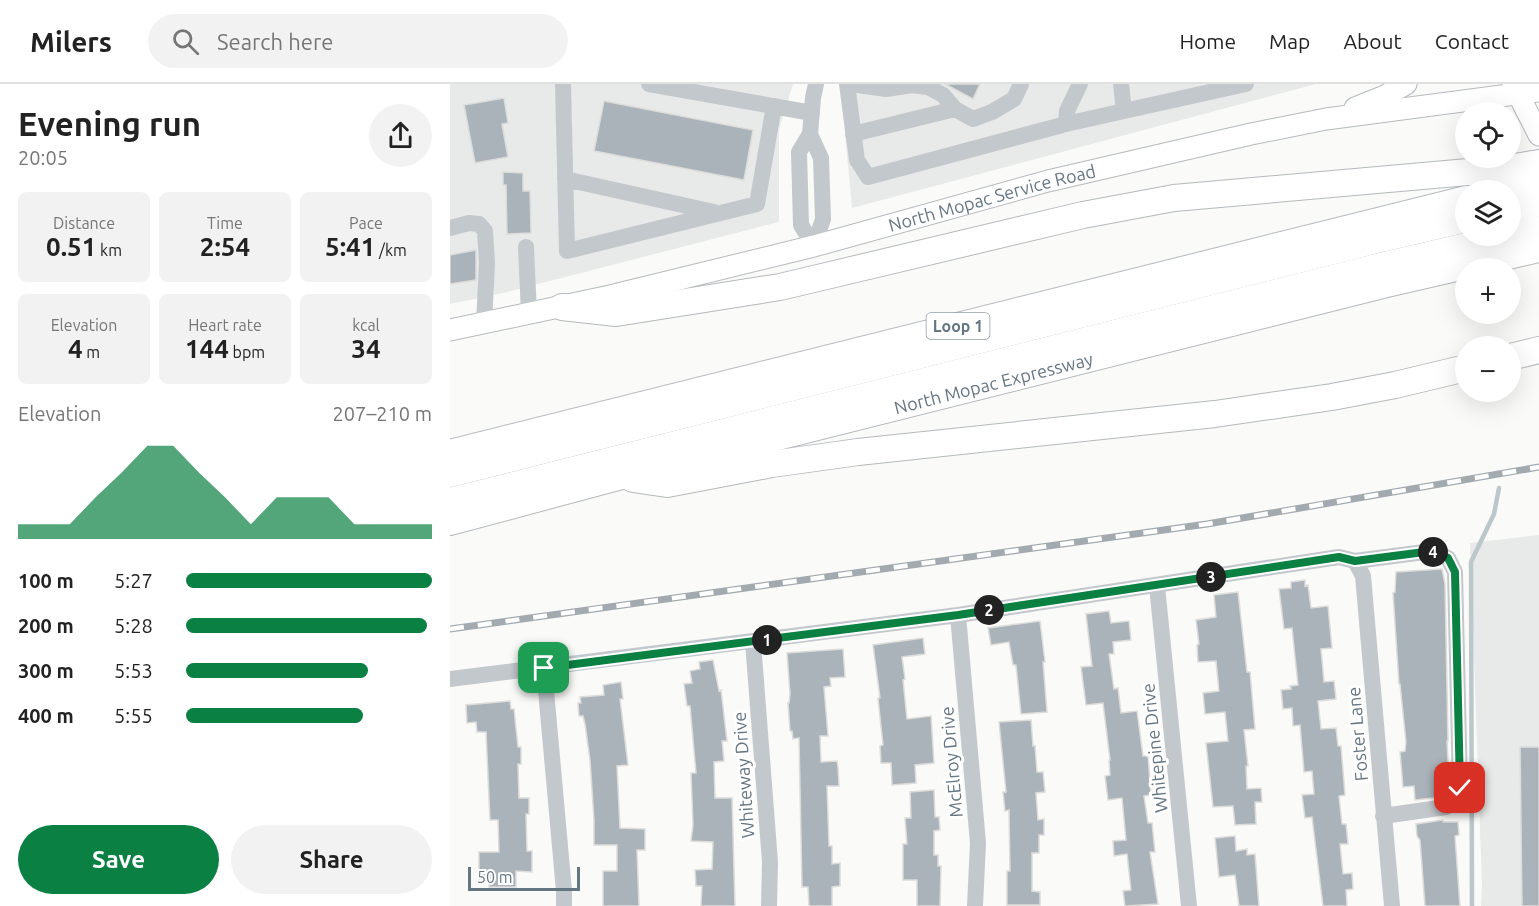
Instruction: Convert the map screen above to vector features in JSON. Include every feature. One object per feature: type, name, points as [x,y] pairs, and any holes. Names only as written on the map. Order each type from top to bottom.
[{"type":"highway","points":[[562,307],[616,313],[780,287],[1083,214],[1174,198],[1502,169],[1539,163]]},
{"type":"highway","points":[[1521,187],[1539,183]]},
{"type":"highway","name":"Loop 1","points":[[450,453],[1455,202]]},
{"type":"highway","points":[[1521,207],[1539,203]]},
{"type":"highway","points":[[450,474],[1455,222]]},
{"type":"highway","points":[[1521,233],[1539,229]]},
{"type":"highway","points":[[450,501],[1464,246]]},
{"type":"highway","name":"North Mopac Expressway","points":[[450,522],[618,477],[1387,284],[1539,249]]},
{"type":"highway","points":[[1521,354],[1539,350]]},
{"type":"highway","points":[[618,477],[667,484],[772,464],[858,452],[1215,414],[1332,397],[1455,371]]},
{"type":"main road","points":[[1326,119],[1385,96],[1406,84]]},
{"type":"main road","points":[[1515,88],[1535,127]]},
{"type":"main road","name":"North Mopac Service Road","points":[[450,330],[562,307],[814,246],[1048,181],[1251,134],[1326,119],[1515,88],[1539,90]]},
{"type":"street","points":[[563,84],[567,251],[757,204],[774,106]]},
{"type":"street","points":[[649,84],[812,113]]},
{"type":"street","points":[[814,246],[823,219],[821,158],[810,134],[816,84]]},
{"type":"street","points":[[1021,84],[1014,99],[992,112],[973,119],[955,109],[943,95],[928,87],[912,86],[886,90],[849,84],[857,160],[868,177],[1066,124],[1246,84]]},
{"type":"street","points":[[1066,124],[1067,111],[1080,84]]},
{"type":"street","points":[[1120,84],[1124,111]]},
{"type":"street","points":[[1168,101],[1176,84]]},
{"type":"street","points":[[854,134],[955,109]]},
{"type":"street","points":[[565,180],[718,213]]},
{"type":"street","points":[[450,228],[470,223],[479,224],[485,231],[487,263],[484,324]]},
{"type":"street","points":[[526,247],[530,314]]},
{"type":"street","points":[[450,679],[958,615],[1339,557],[1355,561],[1432,551],[1448,558],[1455,572],[1460,788],[1455,801],[1446,807],[1383,816]]},
{"type":"street","name":"Foster Lane","points":[[1355,561],[1363,576],[1392,906]]},
{"type":"street","name":"Whitepine Drive","points":[[1157,586],[1189,906]]},
{"type":"street","name":"McElroy Drive","points":[[958,615],[978,843],[975,906]]},
{"type":"street","name":"Whiteway Drive","points":[[753,642],[770,862],[769,906]]},
{"type":"street","points":[[544,668],[564,906]]},
{"type":"shaded area","points":[[450,84],[793,84],[779,130],[779,222],[503,293],[450,304]]},
{"type":"shaded area","points":[[845,84],[1316,84],[852,208],[842,102]]},
{"type":"shaded area","points":[[1539,535],[1539,906],[1481,906],[1470,543]]},
{"type":"building","points":[[945,84],[980,84],[973,99]]},
{"type":"building","points":[[504,98],[508,123],[502,124],[508,157],[475,163],[464,105]]},
{"type":"building","points":[[604,101],[753,130],[744,180],[594,151]]},
{"type":"building","points":[[503,172],[523,173],[523,191],[530,191],[531,233],[507,234],[506,185],[503,185]]},
{"type":"building","points":[[476,250],[476,280],[450,284],[450,255]]},
{"type":"building","points":[[1442,569],[1445,584],[1449,781],[1447,781],[1446,794],[1442,797],[1415,800],[1414,786],[1403,787],[1400,752],[1405,751],[1406,742],[1399,684],[1393,593],[1395,592],[1396,572]]},
{"type":"building","points":[[1305,580],[1305,586],[1308,585],[1311,608],[1328,606],[1332,648],[1321,649],[1324,682],[1334,681],[1336,699],[1318,701],[1321,729],[1336,728],[1338,746],[1341,746],[1345,795],[1339,796],[1342,824],[1346,824],[1348,844],[1340,844],[1343,874],[1352,873],[1353,889],[1346,890],[1347,906],[1323,906],[1312,817],[1305,818],[1302,795],[1314,794],[1312,771],[1304,772],[1300,725],[1293,726],[1292,708],[1283,709],[1281,690],[1291,689],[1290,686],[1298,685],[1292,628],[1284,629],[1279,589],[1291,588],[1291,582]]},
{"type":"building","points":[[1238,592],[1247,672],[1250,672],[1255,729],[1244,730],[1248,766],[1246,766],[1247,789],[1261,788],[1262,802],[1255,802],[1256,824],[1235,825],[1233,806],[1213,807],[1206,743],[1228,741],[1225,712],[1205,714],[1203,693],[1219,691],[1216,661],[1198,662],[1197,645],[1199,644],[1196,620],[1216,617],[1214,595]]},
{"type":"building","points":[[1109,611],[1111,623],[1129,621],[1131,640],[1113,642],[1114,654],[1109,654],[1114,689],[1118,688],[1121,713],[1137,711],[1143,756],[1148,756],[1151,795],[1144,796],[1148,823],[1152,823],[1155,852],[1150,852],[1158,904],[1125,906],[1123,891],[1131,890],[1127,854],[1114,856],[1113,841],[1126,840],[1122,798],[1108,800],[1105,776],[1110,775],[1110,760],[1103,703],[1086,705],[1081,667],[1092,666],[1086,614]]},
{"type":"building","points":[[1040,621],[1045,662],[1043,662],[1047,712],[1021,714],[1016,665],[1013,665],[1009,642],[991,645],[988,628]]},
{"type":"building","points":[[923,638],[925,654],[902,657],[905,679],[903,680],[907,719],[931,716],[934,763],[915,765],[916,783],[892,785],[891,763],[881,763],[880,746],[883,745],[878,698],[880,698],[873,645]]},
{"type":"building","points":[[843,649],[845,677],[830,678],[831,686],[824,687],[828,736],[820,736],[821,762],[837,761],[838,767],[839,786],[827,786],[829,846],[832,846],[832,864],[840,863],[840,886],[832,887],[832,906],[809,906],[808,887],[802,887],[799,738],[793,739],[792,731],[790,731],[787,653]]},
{"type":"building","points":[[713,660],[719,691],[721,690],[727,741],[722,741],[724,761],[714,762],[715,798],[732,798],[735,906],[701,906],[702,886],[696,886],[695,870],[712,869],[713,842],[691,841],[693,825],[691,773],[696,773],[690,706],[687,706],[684,684],[692,683],[690,671],[700,669],[699,662]]},
{"type":"building","points":[[621,682],[623,699],[620,699],[628,765],[617,766],[620,828],[645,829],[645,850],[637,850],[639,906],[603,906],[603,871],[617,871],[617,845],[594,845],[590,760],[585,724],[583,716],[579,716],[578,703],[581,703],[580,697],[604,695],[603,685]]},
{"type":"building","points":[[510,701],[511,709],[514,709],[518,747],[521,747],[521,764],[518,764],[519,798],[529,798],[529,814],[526,814],[527,851],[532,851],[532,872],[516,871],[516,887],[489,887],[489,879],[479,879],[479,852],[499,852],[498,820],[490,820],[486,732],[477,732],[476,722],[467,723],[466,705]]},
{"type":"building","points":[[1031,720],[1037,772],[1043,772],[1045,792],[1036,793],[1038,820],[1044,819],[1044,835],[1039,835],[1039,853],[1032,853],[1032,891],[1040,892],[1040,905],[1007,905],[1007,871],[1010,871],[1009,810],[1005,811],[1003,792],[1006,792],[999,722]]},
{"type":"building","points":[[1520,747],[1539,747],[1539,906],[1522,906]]},
{"type":"building","points":[[934,790],[935,817],[939,817],[940,830],[934,831],[934,855],[938,855],[938,866],[941,866],[940,906],[917,906],[917,880],[903,880],[903,844],[907,844],[905,818],[911,818],[910,792]]},
{"type":"building","points":[[1443,820],[1443,822],[1458,822],[1459,835],[1455,836],[1460,906],[1425,906],[1420,840],[1417,836],[1416,824]]},
{"type":"building","points":[[1235,836],[1236,851],[1247,849],[1247,855],[1255,854],[1259,906],[1239,906],[1235,875],[1219,877],[1215,838]]},
{"type":"waterway","points":[[1472,906],[1471,562],[1494,514],[1499,488]]},
{"type":"railway","points":[[450,629],[1207,524],[1539,467]]},
{"type":"route","points":[[544,668],[958,615],[1339,557],[1355,561],[1432,551],[1448,558],[1455,572],[1460,788]]}]
